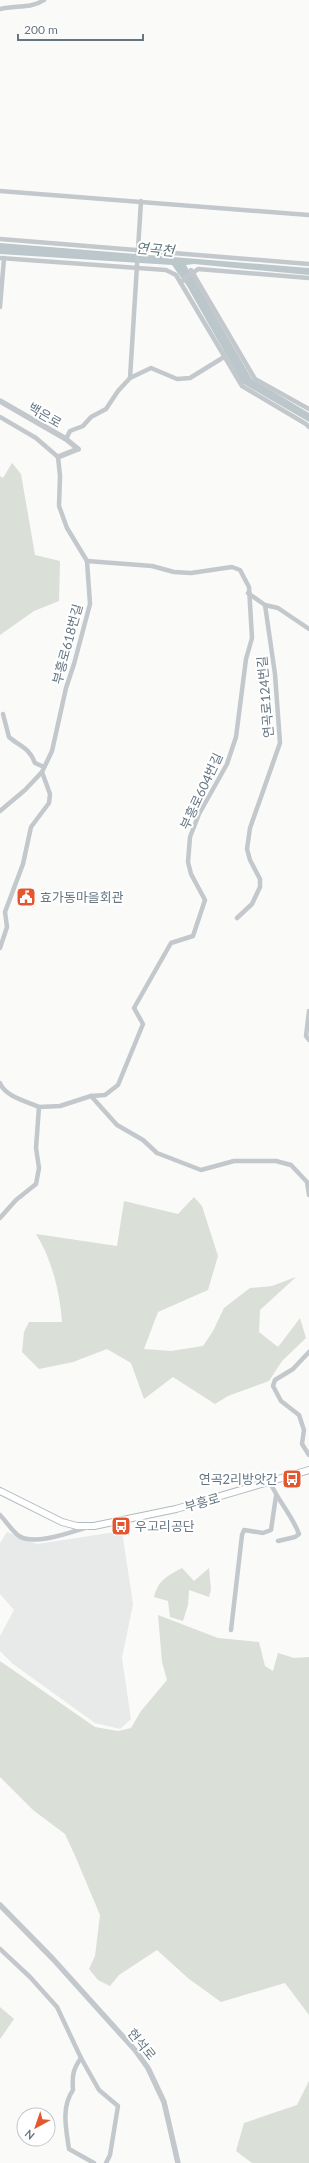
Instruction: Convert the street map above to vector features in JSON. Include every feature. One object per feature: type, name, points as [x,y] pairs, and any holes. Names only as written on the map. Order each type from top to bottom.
[{"type":"main road","name":"부흥로","points":[[0,1491],[62,1522],[77,1526],[94,1526],[176,1510],[309,1470]]},
{"type":"street","points":[[0,9],[38,4],[44,0]]},
{"type":"street","points":[[0,191],[309,215]]},
{"type":"street","points":[[130,378],[141,201]]},
{"type":"street","points":[[0,239],[309,264]]},
{"type":"street","points":[[0,307],[2,258],[166,270],[176,275],[181,282],[242,386],[306,424],[309,428]]},
{"type":"street","points":[[181,282],[192,272],[198,269],[309,278]]},
{"type":"street","points":[[192,272],[255,378],[309,409]]},
{"type":"street","points":[[66,439],[70,431],[83,426],[91,417],[106,409],[118,391],[130,378],[151,368],[177,379],[190,378],[224,357]]},
{"type":"street","name":"백은로","points":[[0,401],[66,439],[78,449],[58,457]]},
{"type":"street","points":[[0,406],[23,415]]},
{"type":"street","points":[[0,417],[36,438],[58,457]]},
{"type":"street","name":"부흥로618번길","points":[[0,811],[25,790],[42,772],[52,751],[66,688],[90,604],[87,561],[67,528],[59,506],[58,457]]},
{"type":"street","name":"부흥로604번길","points":[[39,1106],[60,1106],[91,1096],[105,1095],[118,1085],[143,1024],[134,1008],[171,944],[193,936],[205,900],[191,874],[188,862],[190,837],[199,814],[227,764],[236,737],[246,659],[252,638],[248,593],[249,587],[240,570],[232,567],[191,573],[174,572],[152,566],[87,561]]},
{"type":"street","points":[[248,593],[265,605],[278,608],[309,628]]},
{"type":"street","name":"연곡로124번길","points":[[237,918],[252,904],[260,887],[260,878],[250,860],[248,849],[250,828],[280,743],[275,674],[265,605]]},
{"type":"street","points":[[3,714],[9,737],[25,746],[33,756],[35,763],[44,767]]},
{"type":"street","points":[[0,948],[7,927],[5,912],[23,864],[31,827],[49,803],[50,794],[42,772]]},
{"type":"street","points":[[309,1013],[306,1036],[309,1040]]},
{"type":"street","points":[[0,1083],[1,1087],[10,1094],[39,1106],[36,1148],[40,1168],[36,1184],[16,1200],[0,1218]]},
{"type":"street","points":[[91,1096],[117,1125],[143,1140],[157,1153],[201,1170],[234,1161],[276,1161],[290,1165],[307,1182],[309,1196]]},
{"type":"street","points":[[309,1352],[293,1369],[275,1380],[273,1386],[281,1401],[300,1415],[304,1430],[302,1444],[309,1455]]},
{"type":"street","points":[[270,1482],[276,1496],[295,1520],[299,1534],[295,1537],[278,1540]]},
{"type":"street","points":[[232,1630],[242,1535],[244,1530],[263,1533],[271,1530],[276,1496]]},
{"type":"street","name":"부흥로","points":[[0,1515],[18,1535],[26,1539],[55,1536],[94,1526]]},
{"type":"street","name":"현석로","points":[[0,1905],[53,1959],[135,2050],[148,2068],[164,2102],[178,2163]]},
{"type":"street","points":[[0,1948],[30,1977],[57,2007],[81,2058],[99,2090],[118,2106],[110,2155],[106,2163]]},
{"type":"street","points":[[81,2058],[74,2068],[72,2078],[74,2090],[67,2099],[67,2136],[69,2149],[94,2163]]},
{"type":"shaded area","points":[[0,243],[309,268],[309,275],[194,264],[186,265],[252,379],[309,413],[309,422],[242,383],[187,286],[172,265],[0,254]]},
{"type":"shaded area","points":[[12,463],[21,474],[35,555],[60,561],[59,601],[34,611],[0,635],[0,476],[3,478]]},
{"type":"shaded area","points":[[194,1197],[202,1206],[218,1256],[208,1290],[158,1312],[144,1349],[171,1351],[203,1346],[213,1331],[224,1308],[250,1288],[272,1286],[296,1277],[260,1310],[259,1332],[278,1347],[300,1318],[306,1338],[282,1361],[269,1381],[228,1396],[215,1404],[173,1377],[144,1399],[131,1363],[107,1349],[73,1362],[39,1369],[22,1352],[24,1332],[29,1322],[62,1322],[57,1288],[51,1265],[36,1234],[117,1246],[124,1201],[178,1214]]},
{"type":"shaded area","points":[[122,1531],[133,1604],[122,1658],[131,1719],[120,1729],[95,1723],[13,1664],[0,1651],[0,1636],[14,1610],[0,1594],[0,1543],[7,1532],[37,1544]]},
{"type":"shaded area","points":[[182,1568],[194,1581],[209,1568],[211,1590],[209,1597],[189,1590],[188,1605],[183,1621],[170,1617],[168,1601],[154,1597],[161,1582]]},
{"type":"shaded area","points":[[158,1615],[218,1638],[259,1642],[265,1666],[273,1671],[278,1653],[294,1658],[309,1657],[309,2015],[285,1983],[221,2002],[189,1979],[157,1950],[119,1975],[110,1986],[98,1980],[89,1969],[95,1956],[100,1915],[65,1834],[33,1810],[0,1777],[0,1661],[95,1727],[118,1731],[131,1728],[141,1711],[167,1680],[162,1662]]},
{"type":"shaded area","points":[[0,2007],[14,2019],[0,2039]]},
{"type":"shaded area","points":[[309,2081],[309,2163],[252,2163],[236,2151],[244,2123],[297,2105]]},
{"type":"place","name":"효가동마을회관","points":[[26,897]]},
{"type":"place","name":"연곡2리방앗간","points":[[292,1479]]},
{"type":"place","name":"우고리공단","points":[[121,1526]]},
{"type":"water label","name":"연곡천","points":[[155,249]]}]
